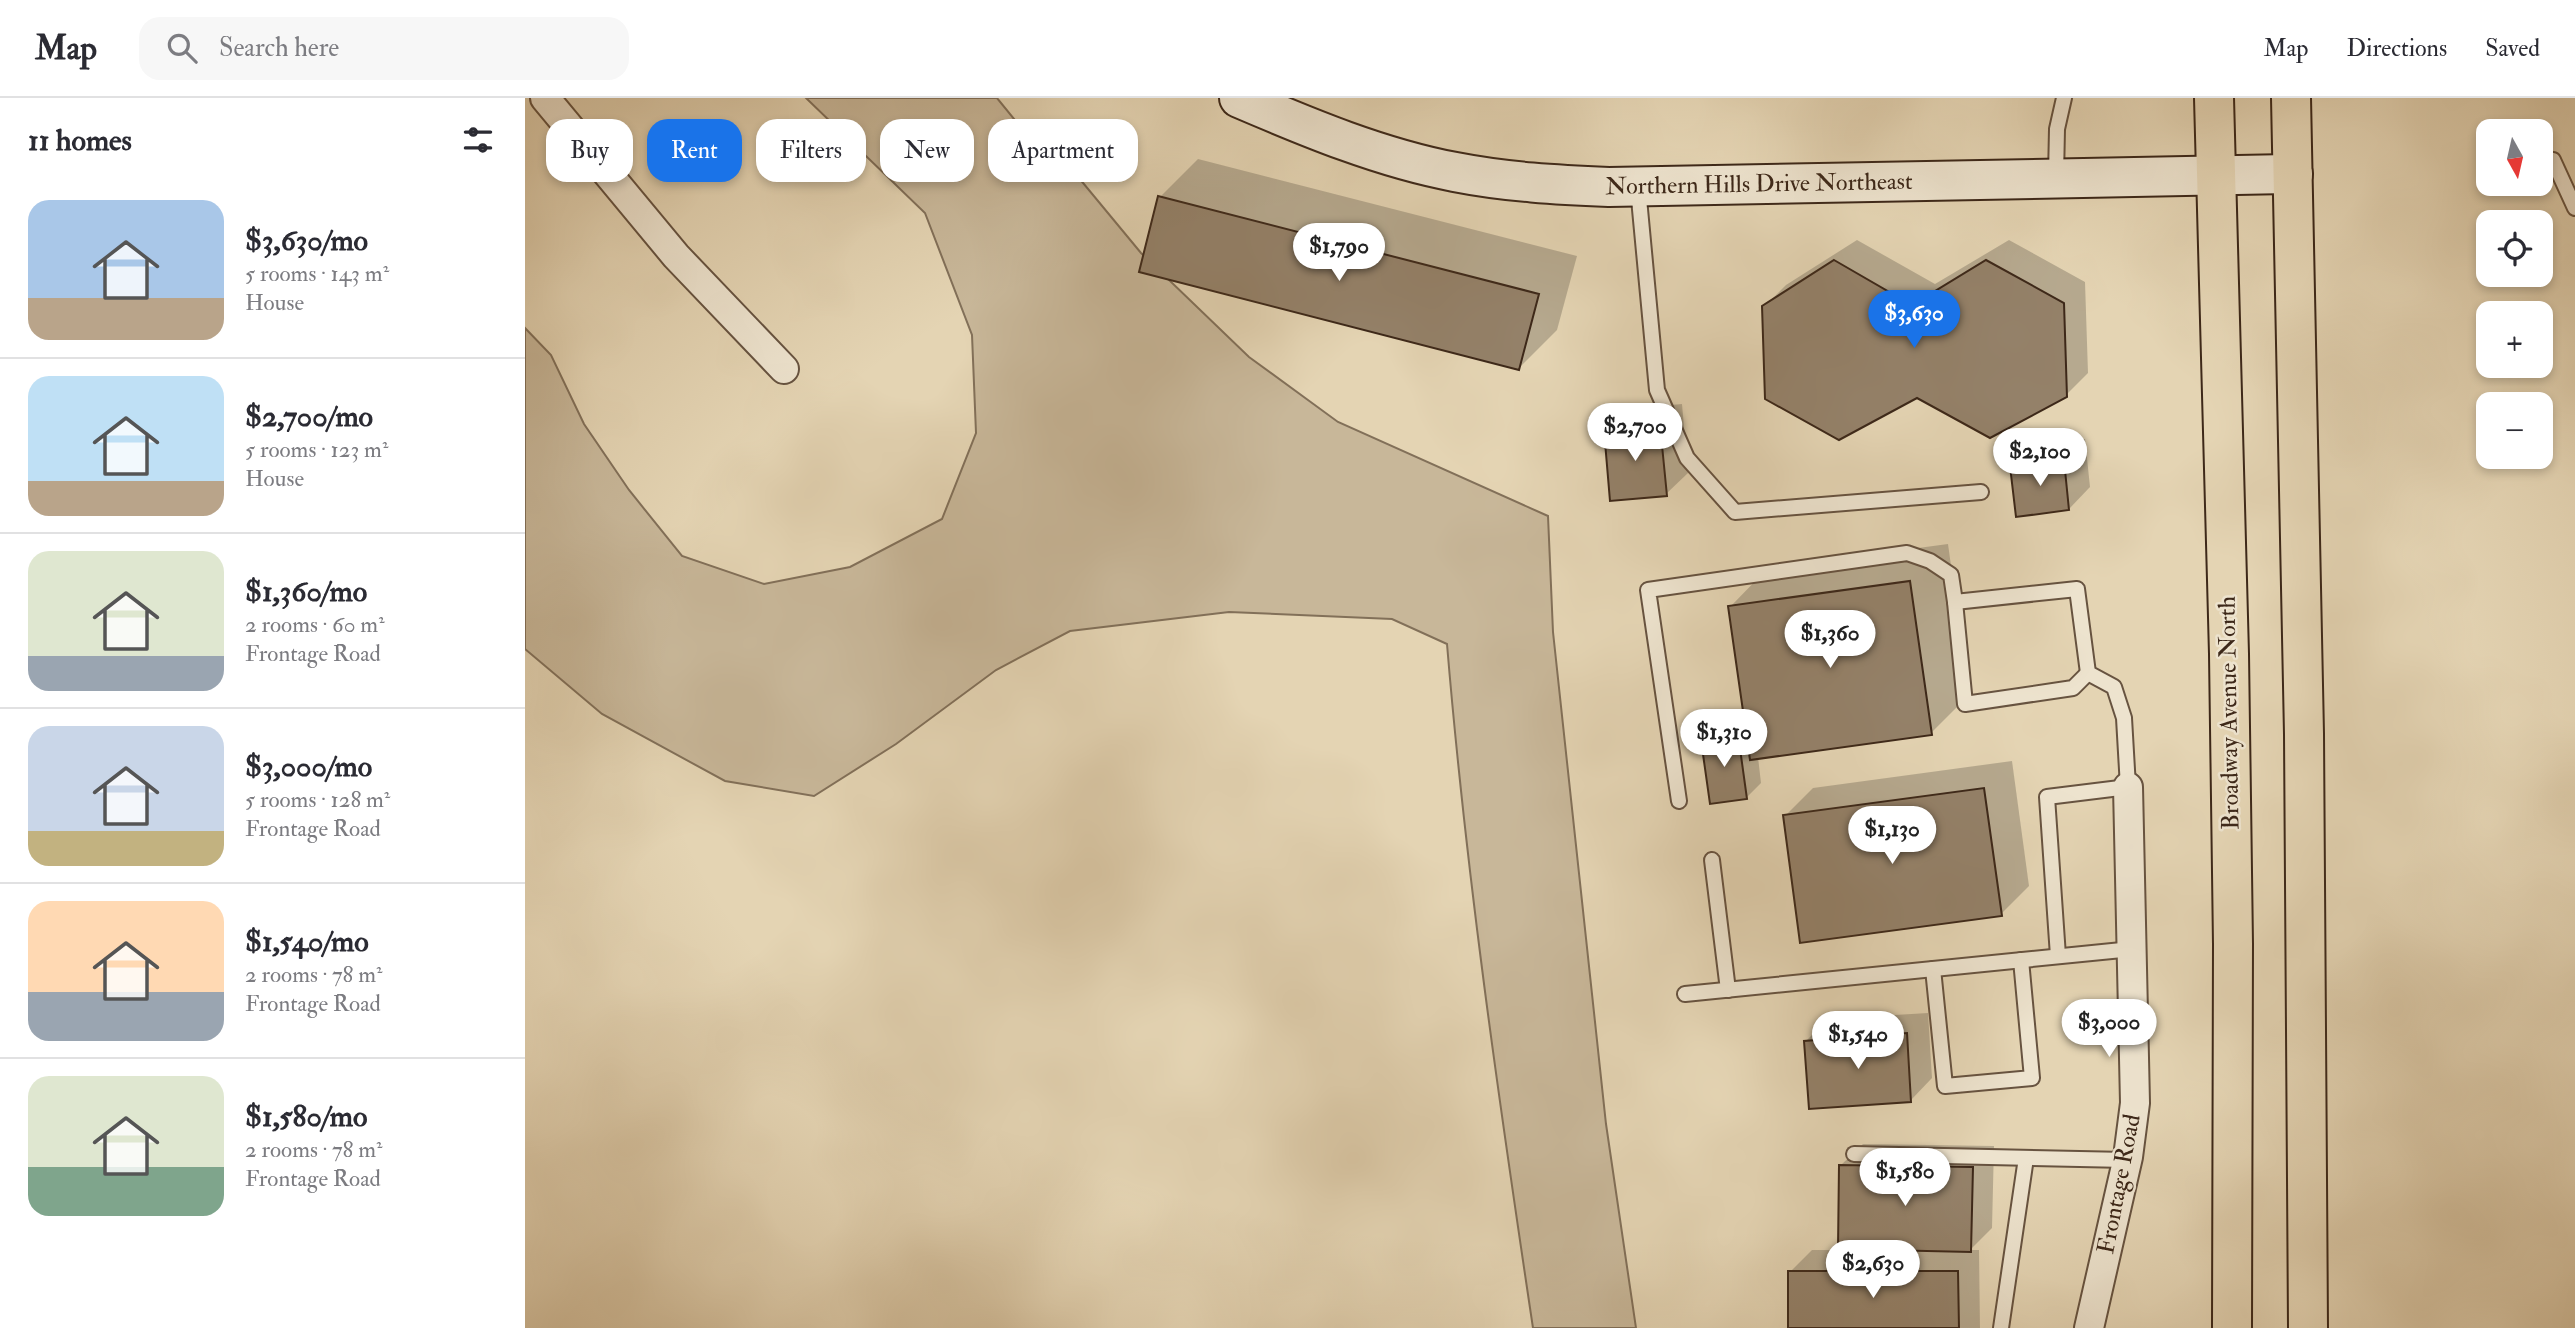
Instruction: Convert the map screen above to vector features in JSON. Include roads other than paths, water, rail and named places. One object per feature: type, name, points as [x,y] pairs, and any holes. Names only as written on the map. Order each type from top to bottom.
[{"type":"main road","name":"Broadway Avenue North","points":[[2214,98],[2229,654],[2233,984],[2232,1328]]},
{"type":"main road","points":[[2291,98],[2304,720],[2308,1328]]},
{"type":"street","points":[[545,98],[676,256],[784,369]]},
{"type":"street","name":"Northern Hills Drive Northeast","points":[[1239,98],[1381,153],[1456,173],[1535,183],[1638,187],[2293,174]]},
{"type":"street","name":"Frontage Road","points":[[2089,1328],[2127,1160],[2135,1103],[2128,787]]},
{"type":"lane","points":[[2056,178],[2057,129],[2064,98]]},
{"type":"lane","points":[[2553,160],[2575,208]]},
{"type":"lane","points":[[1638,187],[1657,390],[1687,458],[1735,512],[1981,492]]},
{"type":"lane","points":[[1679,801],[1648,590],[1907,552],[1930,561],[1951,575],[1965,704],[2074,688],[2088,673]]},
{"type":"lane","points":[[1955,602],[2077,589],[2088,673]]},
{"type":"lane","points":[[2058,956],[2047,797],[2128,787],[2124,718],[2114,687],[2088,673]]},
{"type":"lane","points":[[1712,860],[1728,989]]},
{"type":"lane","points":[[1685,994],[2131,949]]},
{"type":"lane","points":[[1933,969],[1945,1086],[2032,1078],[2021,960]]},
{"type":"lane","points":[[1854,1154],[2127,1160]]},
{"type":"lane","points":[[2001,1328],[2026,1158]]}]
